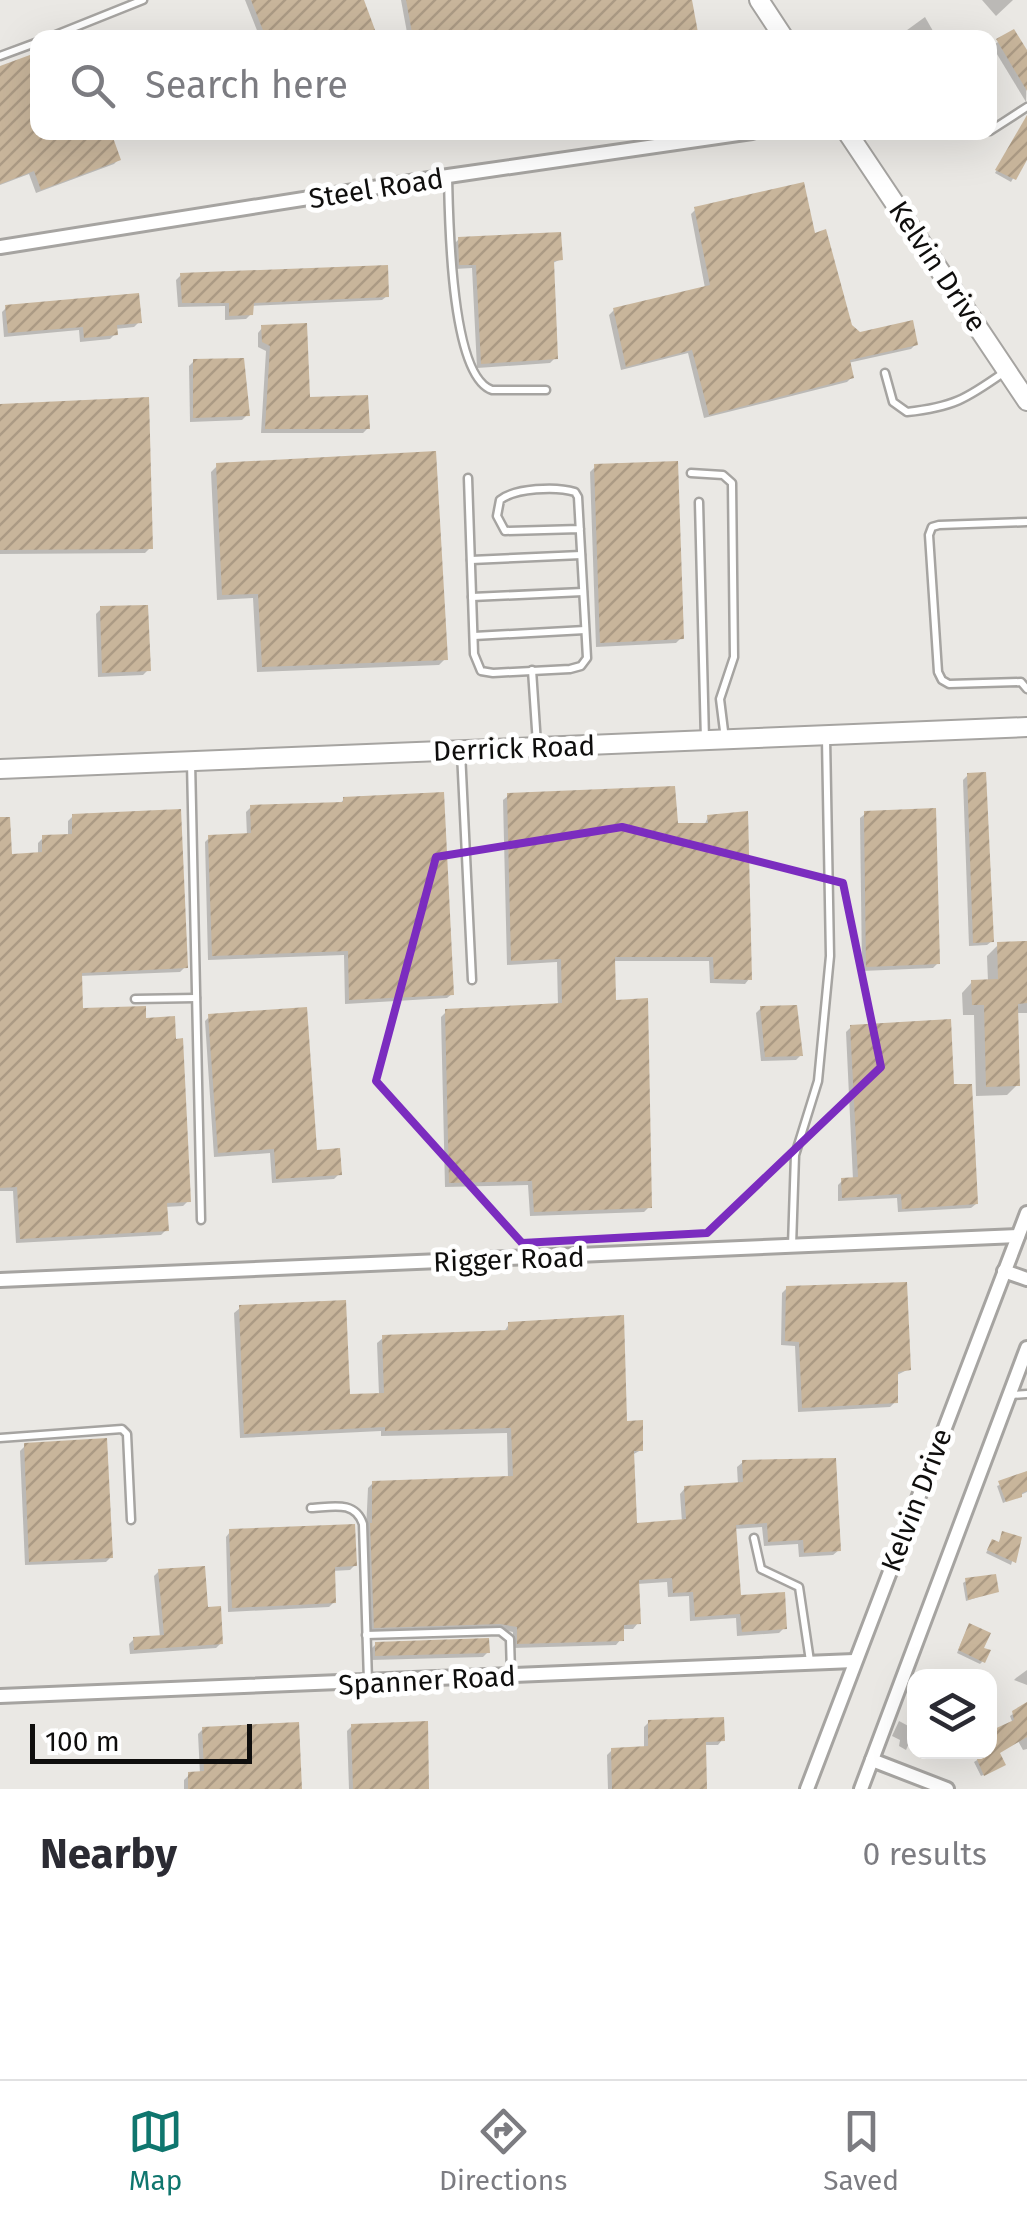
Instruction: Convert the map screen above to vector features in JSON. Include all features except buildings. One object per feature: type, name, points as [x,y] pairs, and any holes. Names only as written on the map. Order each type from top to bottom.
[{"type":"street","points":[[759,0],[779,30]]},
{"type":"street","name":"Steel Road","points":[[0,247],[697,140]]},
{"type":"street","name":"Kelvin Drive","points":[[852,140],[1027,401]]},
{"type":"street","name":"Derrick Road","points":[[0,769],[1027,726]]},
{"type":"street","name":"Kelvin Drive","points":[[807,1789],[1027,1213]]},
{"type":"street","name":"Rigger Road","points":[[0,1280],[1018,1236]]},
{"type":"street","points":[[1004,1270],[1027,1279]]},
{"type":"street","points":[[860,1789],[1027,1348]]},
{"type":"street","name":"Spanner Road","points":[[0,1696],[854,1661]]},
{"type":"street","points":[[872,1760],[947,1789]]},
{"type":"lane","points":[[68,30],[143,0]]},
{"type":"lane","points":[[0,56],[30,45]]},
{"type":"lane","points":[[997,126],[1027,107]]},
{"type":"lane","points":[[448,176],[456,295],[472,370],[484,387],[492,390],[546,390]]},
{"type":"lane","points":[[885,373],[893,402],[907,412],[944,408],[968,398],[1009,369]]},
{"type":"lane","points":[[690,473],[723,475],[732,483],[734,657],[720,700],[726,739]]},
{"type":"lane","points":[[468,478],[475,662],[481,671],[570,669],[581,666],[587,658],[585,630],[580,529],[578,497],[570,490],[503,496],[498,504],[498,522],[506,532],[580,529]]},
{"type":"lane","points":[[700,502],[706,741]]},
{"type":"lane","points":[[1027,522],[938,525],[928,536],[938,672],[942,680],[950,684],[1020,682],[1027,689]]},
{"type":"lane","points":[[471,560],[581,555]]},
{"type":"lane","points":[[472,597],[583,592]]},
{"type":"lane","points":[[474,636],[585,630]]},
{"type":"lane","points":[[532,670],[537,747]]},
{"type":"lane","points":[[792,1247],[795,1155],[818,1081],[830,956],[826,735]]},
{"type":"lane","points":[[461,750],[472,980]]},
{"type":"lane","points":[[191,761],[201,1220]]},
{"type":"lane","points":[[136,998],[196,998]]},
{"type":"lane","points":[[1009,1395],[1027,1394]]},
{"type":"lane","points":[[0,1438],[122,1429],[127,1434],[131,1520]]},
{"type":"lane","points":[[311,1508],[348,1507],[360,1516],[366,1556],[368,1683]]},
{"type":"lane","points":[[754,1538],[760,1570],[791,1582],[803,1596],[810,1662]]},
{"type":"lane","points":[[366,1635],[500,1631],[510,1638],[511,1676]]},
{"type":"highlighted area","points":[[622,827],[843,883],[881,1067],[707,1233],[522,1243],[376,1081],[436,857]]}]
